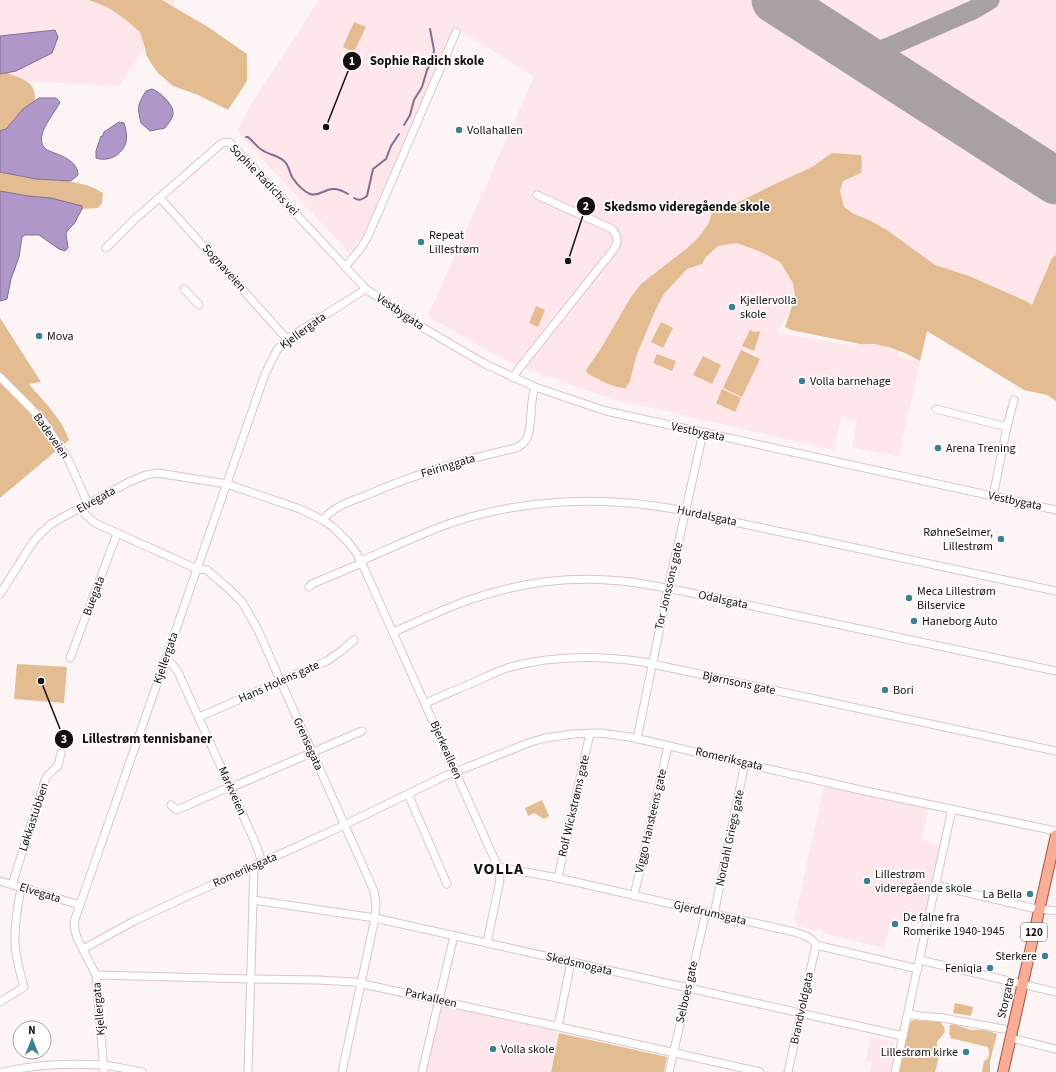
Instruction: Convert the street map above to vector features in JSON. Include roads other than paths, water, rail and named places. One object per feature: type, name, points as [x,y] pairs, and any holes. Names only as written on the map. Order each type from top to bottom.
[{"type":"main road","name":"Storgata","points":[[1003,1072],[1056,835]]},
{"type":"street","points":[[345,267],[361,248],[368,236],[456,32]]},
{"type":"street","name":"Sophie Radichs vei","points":[[106,248],[135,219],[222,144],[229,142],[366,289]]},
{"type":"street","points":[[513,378],[614,249],[618,241],[616,233],[612,229],[537,195]]},
{"type":"street","name":"Sognaveien","points":[[160,198],[287,339]]},
{"type":"street","points":[[184,289],[199,305]]},
{"type":"street","name":"Vestbygata","points":[[366,289],[446,342],[513,378],[606,411],[1056,510]]},
{"type":"street","name":"Kjellergata","points":[[104,1069],[96,975],[78,940],[74,922],[228,484],[265,374],[277,350],[287,339],[366,289]]},
{"type":"street","name":"Badeveien","points":[[0,377],[50,430],[69,461],[88,504]]},
{"type":"street","name":"Feiringgata","points":[[323,520],[329,512],[337,507],[384,487],[464,460],[516,448],[522,445],[528,435],[531,400],[535,387]]},
{"type":"street","points":[[993,496],[1014,400]]},
{"type":"street","points":[[936,409],[1007,427]]},
{"type":"street","name":"Tor Jonssons gate","points":[[637,739],[668,588],[703,433]]},
{"type":"street","name":"Elvegata","points":[[0,594],[39,535],[51,524],[129,482],[146,475],[158,473],[228,484]]},
{"type":"street","name":"Bjerkealleen","points":[[228,484],[300,509],[323,520],[344,537],[355,550],[362,562],[498,867],[500,880],[487,943]]},
{"type":"street","name":"Hurdalsgata","points":[[362,562],[407,540],[452,523],[479,515],[524,506],[560,502],[609,502],[643,504],[686,511],[1056,591]]},
{"type":"street","name":"Grensegata","points":[[81,508],[95,523],[117,534],[197,569],[207,570],[242,602],[257,628],[374,891],[376,904],[375,918],[342,1072]]},
{"type":"street","name":"Buegata","points":[[70,658],[117,534]]},
{"type":"street","points":[[309,587],[312,584],[362,562]]},
{"type":"street","name":"Odalsgata","points":[[394,632],[468,600],[504,590],[553,581],[593,579],[621,581],[668,588],[1056,671]]},
{"type":"street","name":"Hans Holens gate","points":[[199,717],[327,661],[341,652],[354,640]]},
{"type":"street","name":"Bjørnsons gate","points":[[426,703],[505,669],[546,659],[568,657],[605,657],[652,664],[1056,751]]},
{"type":"street","name":"Markveien","points":[[166,660],[171,663],[178,672],[255,842],[262,862]]},
{"type":"street","points":[[170,804],[177,810],[362,731]]},
{"type":"street","name":"Rolf Wickstrøms gate","points":[[558,878],[590,733]]},
{"type":"street","name":"Romeriksgata","points":[[83,949],[143,917],[456,772],[531,742],[566,734],[613,734],[1056,832]]},
{"type":"street","name":"Viggo Hansteens gate","points":[[634,896],[668,746]]},
{"type":"street","name":"Løkkastubben","points":[[12,885],[45,780],[48,774],[58,766],[61,753]]},
{"type":"street","name":"Nordahl Griegs gate","points":[[714,914],[745,763]]},
{"type":"street","points":[[408,794],[447,884]]},
{"type":"street","points":[[895,1072],[952,809]]},
{"type":"street","points":[[248,1072],[254,866]]},
{"type":"street","name":"Gjerdrumsgata","points":[[498,867],[558,878],[806,935],[816,945],[918,969]]},
{"type":"street","name":"Elvegata","points":[[0,881],[80,905]]},
{"type":"street","points":[[935,885],[1040,909],[1056,911]]},
{"type":"street","points":[[0,1002],[24,987],[14,939],[15,918],[21,888]]},
{"type":"street","name":"Skedsmogata","points":[[253,900],[375,918],[903,1036]]},
{"type":"street","name":"Selboes gate","points":[[669,1072],[706,912]]},
{"type":"street","points":[[422,1072],[454,936]]},
{"type":"street","name":"Brandvoldgata","points":[[788,1072],[816,945]]},
{"type":"street","points":[[920,960],[1056,992]]},
{"type":"street","points":[[558,1026],[571,962]]},
{"type":"street","name":"Parkalleen","points":[[96,975],[318,980],[361,983],[760,1072]]},
{"type":"street","points":[[908,1014],[943,1018],[1003,1029]]},
{"type":"street","points":[[1010,1038],[1056,1049]]},
{"type":"street","points":[[3,1072],[33,1066],[142,1072]]},
{"type":"waterway","points":[[404,125],[410,115],[414,100],[422,87],[427,70],[433,59],[434,50],[430,29]]},
{"type":"waterway","points":[[354,198],[360,200],[367,196],[373,169],[386,159],[391,146],[399,134]]},
{"type":"waterway","points":[[246,137],[248,137],[262,150],[279,157],[284,161],[288,166],[291,175],[300,187],[307,193],[315,195],[330,189],[335,189],[341,190],[348,194]]},
{"type":"place","name":"Sophie Radich skole","points":[[326,127]]},
{"type":"place","name":"Vollahallen","points":[[459,130]]},
{"type":"place","name":"Repeat Lillestrøm","points":[[421,242]]},
{"type":"place","name":"Skedsmo videregående skole","points":[[568,261]]},
{"type":"place","name":"Kjellervolla skole","points":[[732,307]]},
{"type":"place","name":"Mova","points":[[39,336]]},
{"type":"place","name":"Volla barnehage","points":[[802,381]]},
{"type":"place","name":"Arena Trening","points":[[938,448]]},
{"type":"place","name":"RøhneSelmer, Lillestrøm","points":[[1001,539]]},
{"type":"place","name":"Meca Lillestrøm Bilservice","points":[[909,598]]},
{"type":"place","name":"Haneborg Auto","points":[[914,621]]},
{"type":"place","name":"Lillestrøm tennisbaner","points":[[41,681]]},
{"type":"place","name":"Bori","points":[[885,690]]},
{"type":"place","name":"Lillestrøm videregående skole","points":[[867,881]]},
{"type":"place","name":"La Bella","points":[[1030,894]]},
{"type":"place","name":"De falne fra Romerike 1940-1945","points":[[895,924]]},
{"type":"place","name":"Sterkere","points":[[1045,956]]},
{"type":"place","name":"Feniqia","points":[[990,968]]},
{"type":"place","name":"Volla skole","points":[[493,1049]]},
{"type":"place","name":"Lillestrøm kirke","points":[[966,1052]]},
{"type":"district","name":"VOLLA","points":[[499,869]]}]
